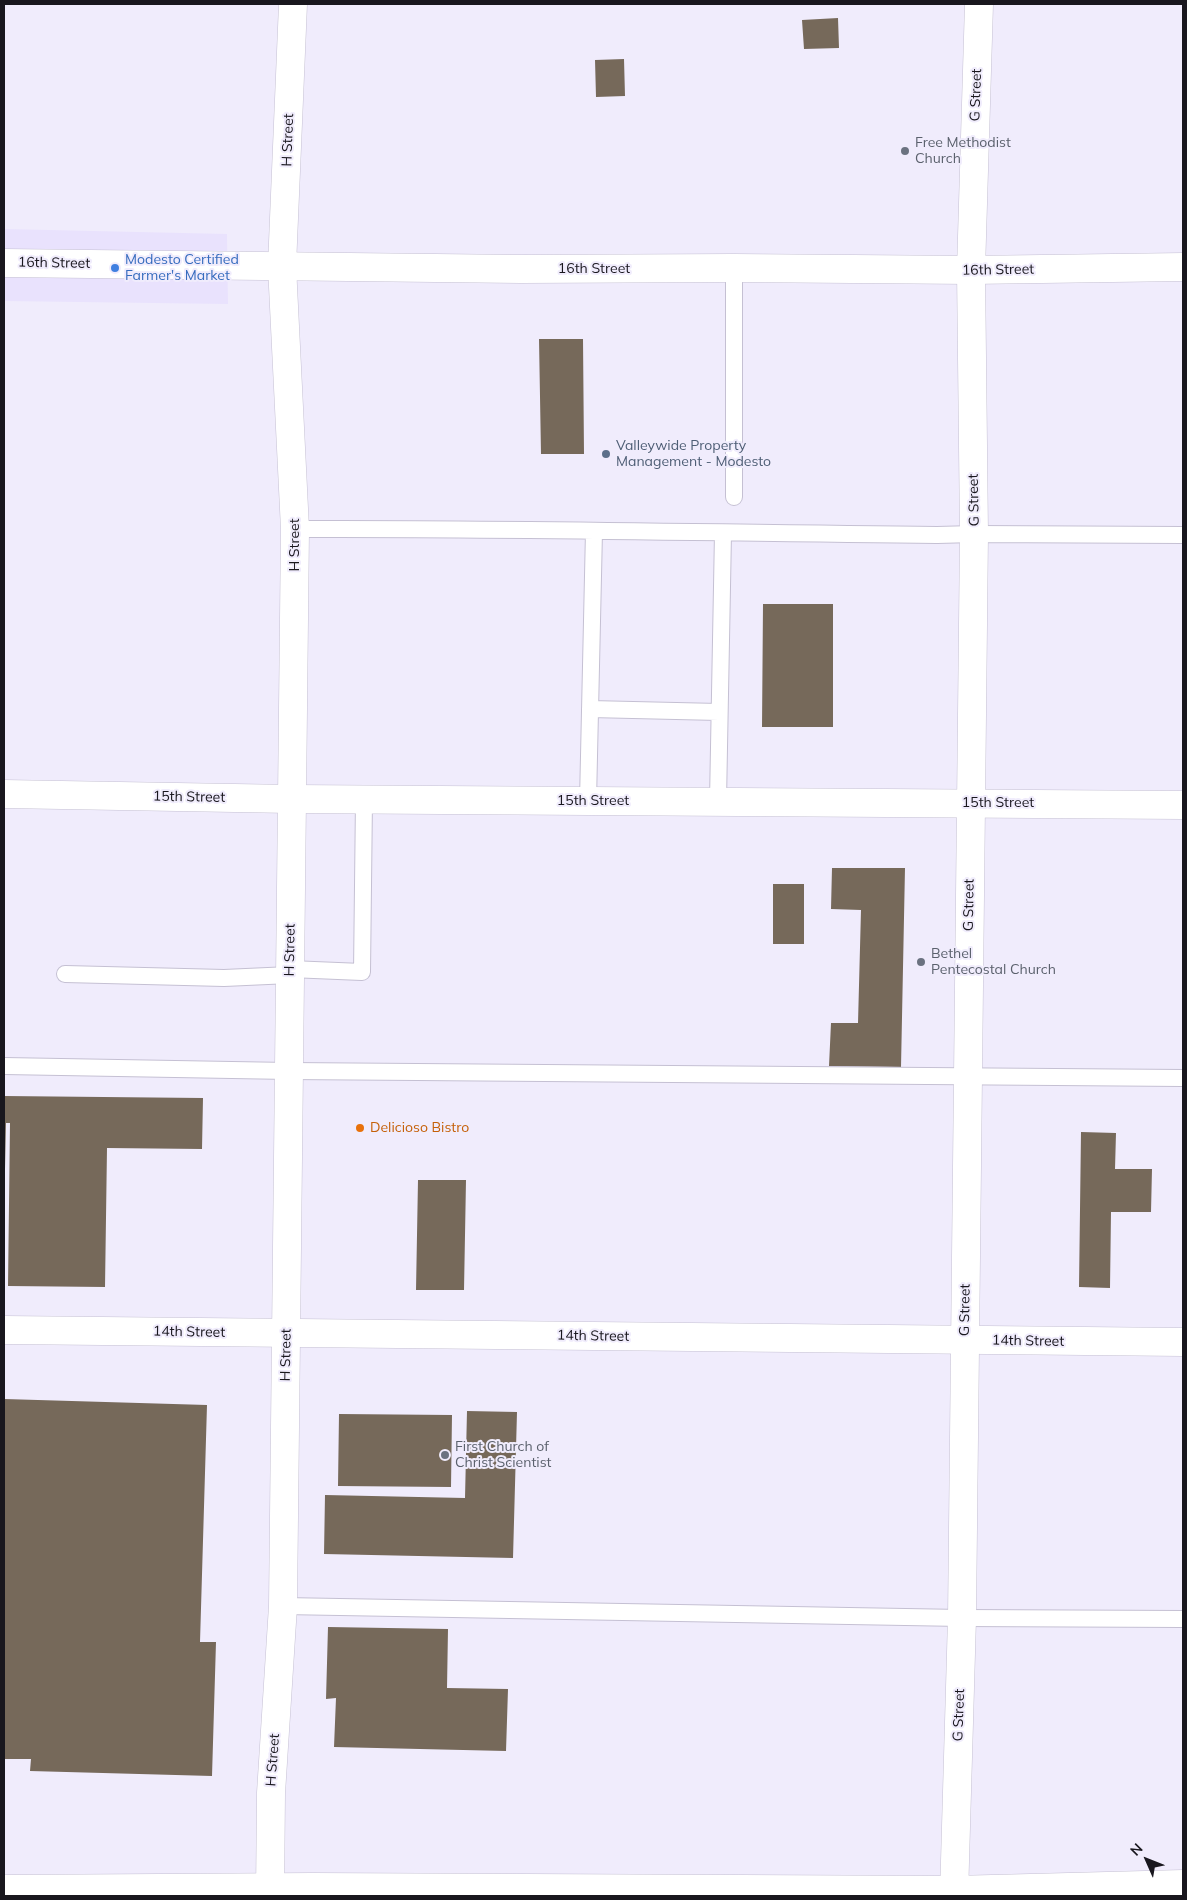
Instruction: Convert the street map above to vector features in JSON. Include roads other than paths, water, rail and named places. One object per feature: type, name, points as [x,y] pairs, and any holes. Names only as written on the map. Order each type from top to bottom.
[{"type":"street","name":"H Street","points":[[270,1892],[271,1792],[283,1606],[295,529],[282,266],[293,4]]},
{"type":"street","name":"G Street","points":[[954,1893],[962,1618],[974,534],[971,270],[979,4]]},
{"type":"street","name":"16th Street","points":[[4,263],[558,269],[971,270],[1183,267]]},
{"type":"street","name":"15th Street","points":[[4,794],[292,799],[1183,804]]},
{"type":"street","name":"14th Street","points":[[4,1330],[1183,1342]]},
{"type":"street","points":[[4,1889],[270,1892],[954,1893],[1183,1884]]},
{"type":"lane","points":[[734,268],[734,497]]},
{"type":"lane","points":[[295,529],[434,528],[927,535],[1183,535]]},
{"type":"lane","points":[[588,801],[594,531]]},
{"type":"lane","points":[[718,801],[723,533]]},
{"type":"lane","points":[[590,709],[719,712]]},
{"type":"lane","points":[[65,974],[224,978],[290,972],[362,972],[364,799]]},
{"type":"lane","points":[[4,1066],[289,1071],[1183,1078]]},
{"type":"lane","points":[[283,1606],[962,1618],[1183,1619]]},
{"type":"place","name":"Free Methodist Church","points":[[905,151]]},
{"type":"place","name":"Modesto Certified Farmer's Market","points":[[115,268]]},
{"type":"place","name":"Valleywide Property Management - Modesto","points":[[606,454]]},
{"type":"place","name":"Bethel Pentecostal Church","points":[[921,962]]},
{"type":"place","name":"Delicioso Bistro","points":[[360,1128]]},
{"type":"place","name":"First Church of Christ Scientist","points":[[445,1455]]}]
